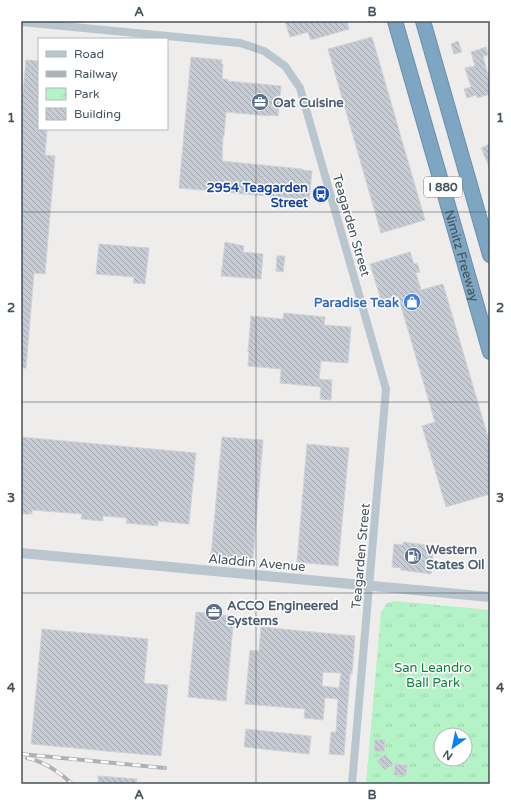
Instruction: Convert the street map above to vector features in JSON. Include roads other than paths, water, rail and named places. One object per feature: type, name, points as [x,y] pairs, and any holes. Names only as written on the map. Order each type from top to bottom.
[{"type":"highway","name":"Nimitz Freeway","points":[[395,21],[490,352]]},
{"type":"highway","name":"Nimitz Freeway","points":[[423,21],[490,255]]},
{"type":"street","name":"Teagarden Street","points":[[21,22],[240,43],[264,51],[285,66],[300,88],[386,389],[352,784]]},
{"type":"street","name":"Aladdin Avenue","points":[[21,554],[490,597]]},
{"type":"railway","points":[[21,754],[165,768]]},
{"type":"railway","points":[[27,758],[33,759],[51,768],[72,784]]},
{"type":"place","name":"Oat Cuisine","points":[[260,102]]},
{"type":"place","name":"2954 Teagarden Street","points":[[321,194]]},
{"type":"place","name":"Paradise Teak","points":[[412,302]]},
{"type":"place","name":"Western States Oil","points":[[413,556]]},
{"type":"place","name":"ACCO Engineered Systems","points":[[214,612]]},
{"type":"park label","name":"San Leandro Ball Park","points":[[433,674]]}]
